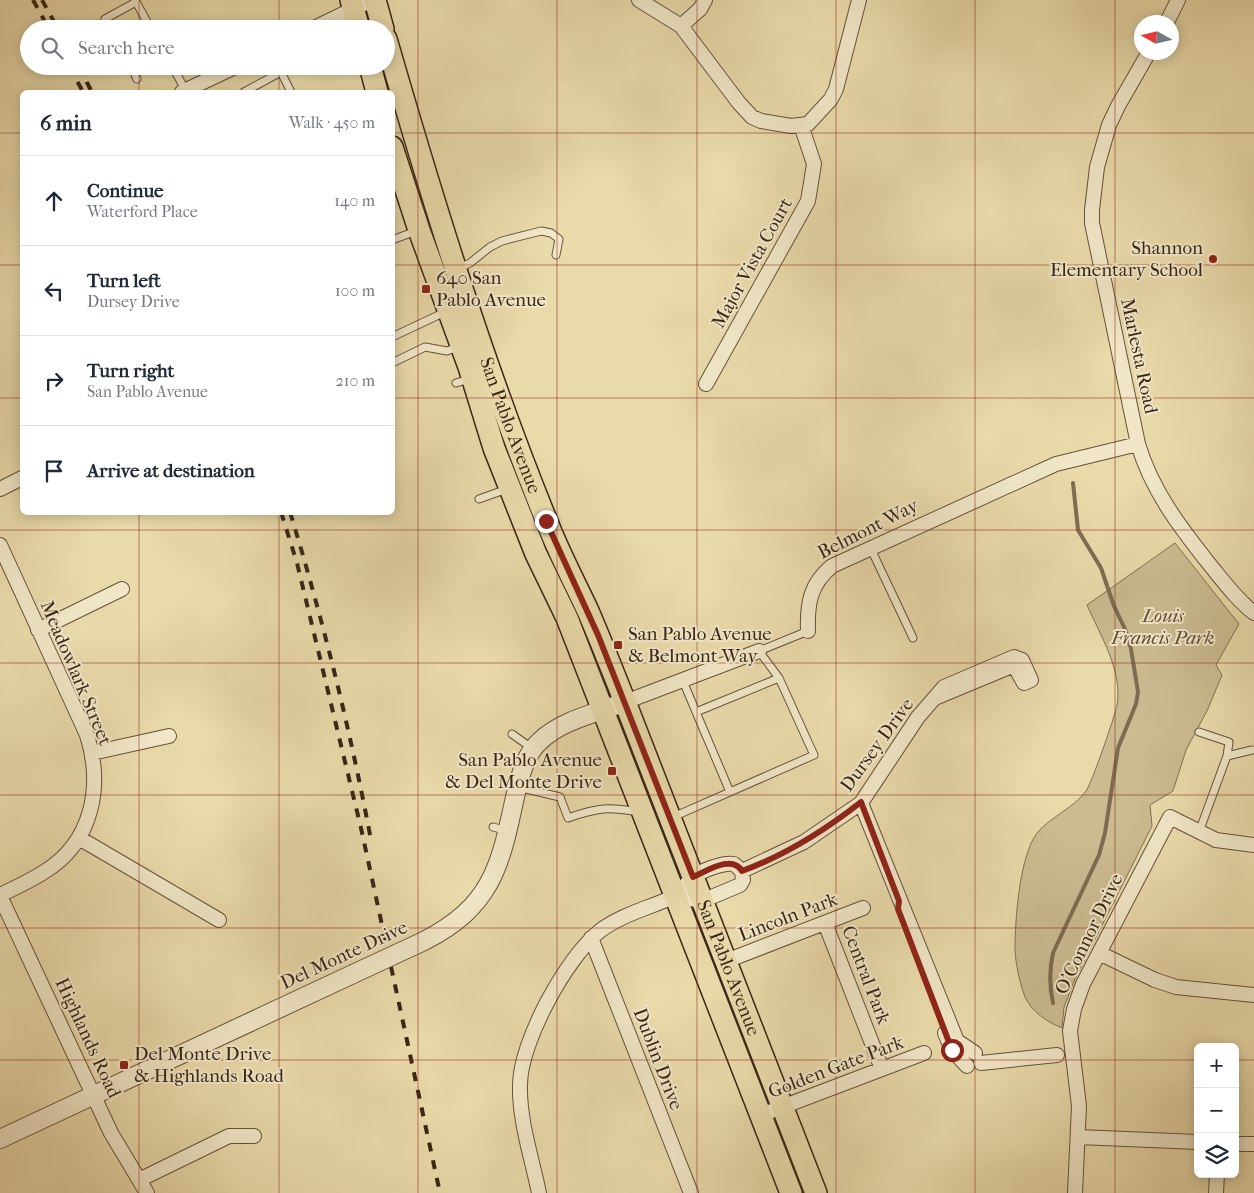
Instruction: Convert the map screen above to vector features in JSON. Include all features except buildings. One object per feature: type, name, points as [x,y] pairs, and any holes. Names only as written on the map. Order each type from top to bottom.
[{"type":"main road","points":[[360,20],[363,2]]},
{"type":"main road","points":[[363,2],[376,20]]},
{"type":"main road","name":"San Pablo Avenue","points":[[395,70],[416,143],[487,363],[520,484],[536,554],[567,618],[791,1193]]},
{"type":"main road","points":[[372,75],[376,90]]},
{"type":"main road","name":"San Pablo Avenue","points":[[395,156],[419,230],[461,346],[464,381],[488,431],[557,547],[598,635],[816,1193]]},
{"type":"street","points":[[639,0],[681,26],[745,111],[761,121],[801,125],[814,119],[831,99],[836,89],[859,0]]},
{"type":"street","points":[[681,26],[700,10],[705,0]]},
{"type":"street","points":[[1170,15],[1178,0]]},
{"type":"street","points":[[329,20],[363,2]]},
{"type":"street","name":"Marlesta Road","points":[[1145,60],[1109,125],[1097,167],[1092,210],[1094,232],[1138,444],[1148,472],[1162,501],[1177,523],[1229,589],[1254,613]]},
{"type":"street","points":[[188,90],[219,75]]},
{"type":"street","name":"Major Vista Court","points":[[706,384],[808,201],[814,164],[801,125]]},
{"type":"street","name":"Belmont Way","points":[[808,631],[807,604],[818,580],[832,566],[1056,464],[1138,444]]},
{"type":"street","points":[[0,489],[20,479]]},
{"type":"street","name":"Meadowlark Street","points":[[0,545],[87,735],[92,753],[94,795],[86,825],[70,851],[46,872],[0,895]]},
{"type":"street","points":[[38,630],[122,589]]},
{"type":"street","name":"Belmont Way","points":[[602,710],[759,651]]},
{"type":"street","name":"Dursey Drive","points":[[742,871],[804,842],[861,802],[918,717],[944,687],[1014,657],[1022,660],[1031,680],[1024,683],[1017,667],[1012,665],[937,697]]},
{"type":"street","name":"Del Monte Drive","points":[[0,1138],[424,941],[457,922],[480,898],[494,875],[501,829],[524,766],[533,749],[554,730],[602,710]]},
{"type":"street","points":[[92,753],[169,736]]},
{"type":"street","points":[[861,802],[899,901],[905,907],[957,1041],[978,1058],[1056,1055]]},
{"type":"street","name":"O'Connor Drive","points":[[1075,1193],[1079,1098],[1070,1031],[1078,996],[1170,818],[1199,832]]},
{"type":"street","points":[[1199,832],[1226,842],[1254,845]]},
{"type":"street","points":[[79,838],[219,920]]},
{"type":"street","points":[[539,1193],[522,1113],[520,1083],[522,1068],[532,1038],[560,977],[575,955],[591,938],[618,920],[676,896],[693,877],[728,863],[736,865],[742,871],[743,880],[740,885],[702,901],[676,896]]},
{"type":"street","name":"Highlands Road","points":[[0,895],[112,1133],[147,1193]]},
{"type":"street","points":[[899,901],[898,909],[951,1048],[967,1066],[975,1069],[978,1058]]},
{"type":"street","name":"Lincoln Park","points":[[726,961],[863,908]]},
{"type":"street","name":"Central Park","points":[[825,923],[882,1069]]},
{"type":"street","name":"Dublin Drive","points":[[591,938],[691,1193]]},
{"type":"street","points":[[1099,953],[1155,980],[1176,987],[1254,994]]},
{"type":"street","name":"Golden Gate Park","points":[[761,1115],[924,1053]]},
{"type":"street","points":[[139,1180],[229,1136],[254,1136]]},
{"type":"street","points":[[1078,1137],[1194,1142]]},
{"type":"street","points":[[1239,1144],[1254,1144]]},
{"type":"street","points":[[1216,1178],[1216,1193]]},
{"type":"lane","points":[[106,20],[136,1],[147,20]]},
{"type":"lane","points":[[135,75],[137,79]]},
{"type":"lane","points":[[176,75],[183,90]]},
{"type":"lane","points":[[247,90],[270,75]]},
{"type":"lane","points":[[282,75],[290,90]]},
{"type":"lane","points":[[395,239],[419,230]]},
{"type":"lane","points":[[456,269],[470,264],[498,243],[541,231],[551,233],[559,239],[556,255]]},
{"type":"lane","points":[[395,336],[448,310]]},
{"type":"lane","points":[[395,362],[425,347],[447,350],[461,346]]},
{"type":"lane","points":[[479,499],[520,484]]},
{"type":"lane","points":[[871,549],[913,638]]},
{"type":"lane","name":"Belmont Way","points":[[759,651],[808,631]]},
{"type":"lane","points":[[671,818],[814,755],[779,678],[759,651]]},
{"type":"lane","points":[[696,712],[779,678]]},
{"type":"lane","points":[[683,681],[730,792]]},
{"type":"lane","points":[[1199,732],[1229,742],[1227,756],[1199,832]]},
{"type":"lane","points":[[512,734],[533,749]]},
{"type":"lane","points":[[1227,756],[1252,750]]},
{"type":"lane","points":[[518,786],[560,797],[568,818],[593,809],[607,807],[642,813]]},
{"type":"green space","name":"Louis Francis Park","points":[[1175,543],[1239,624],[1216,665],[1222,675],[1207,711],[1186,750],[1173,791],[1150,805],[1152,826],[1075,979],[1064,1007],[1062,1028],[1046,1020],[1036,1012],[1025,997],[1019,976],[1015,941],[1023,870],[1031,843],[1037,833],[1086,791],[1103,750],[1117,705],[1117,679],[1114,666],[1087,605]]},
{"type":"waterway","points":[[1053,1003],[1050,978],[1053,953],[1099,855],[1105,833],[1118,748],[1136,704],[1138,692],[1131,649],[1125,629],[1114,606],[1101,568],[1078,530],[1073,483]]},
{"type":"railway","points":[[33,0],[44,20]]},
{"type":"railway","points":[[42,0],[53,20]]},
{"type":"railway","points":[[74,75],[82,90]]},
{"type":"railway","points":[[83,75],[91,90]]},
{"type":"railway","points":[[282,515],[297,563],[361,828],[440,1193]]},
{"type":"railway","points":[[291,515],[314,593],[335,675],[371,840]]},
{"type":"place","name":"Shannon Elementary School","points":[[1213,259]]},
{"type":"place","name":"640 San Pablo Avenue","points":[[426,289]]},
{"type":"place","name":"San Pablo Avenue & Belmont Way","points":[[618,645]]},
{"type":"place","name":"San Pablo Avenue & Del Monte Drive","points":[[612,771]]},
{"type":"place","name":"Del Monte Drive & Highlands Road","points":[[124,1065]]},
{"type":"route","points":[[546,521],[598,635],[693,877],[728,863],[739,866],[742,871],[781,855],[804,842],[861,802],[899,901],[898,909],[952,1050]]}]
